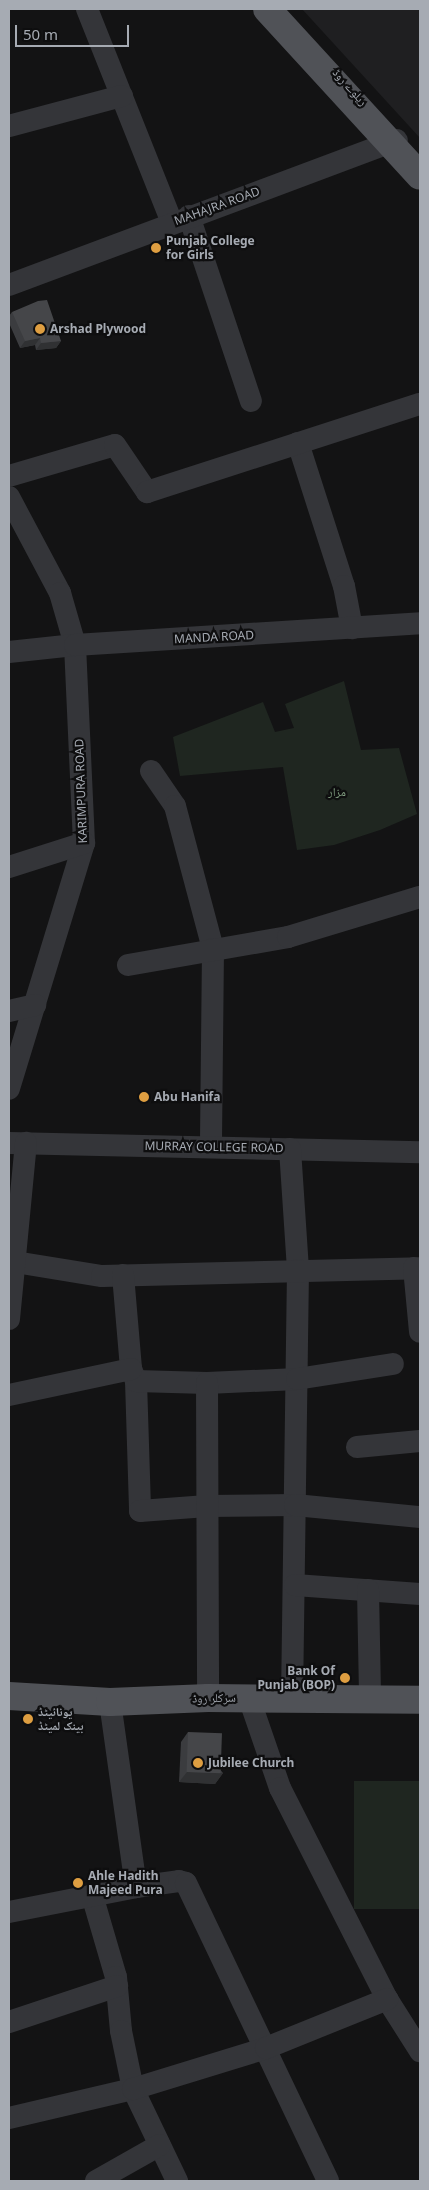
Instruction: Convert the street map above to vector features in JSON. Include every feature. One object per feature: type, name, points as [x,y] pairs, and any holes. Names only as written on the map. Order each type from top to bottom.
[{"type":"main road","points":[[268,9],[394,141],[420,176]]},
{"type":"main road","name":"ریلوے روڈ","points":[[280,9],[394,141],[420,164]]},
{"type":"main road","name":"سرکلر روڈ","points":[[9,1696],[110,1702],[208,1698],[420,1700]]},
{"type":"street","points":[[87,9],[122,96],[180,219],[251,401]]},
{"type":"street","points":[[9,126],[122,96]]},
{"type":"street","name":"MAHAJRA ROAD","points":[[9,285],[180,219],[394,141]]},
{"type":"street","points":[[9,476],[115,445],[147,492],[420,404]]},
{"type":"street","points":[[298,443],[344,586],[352,628]]},
{"type":"street","name":"KARIMPURA ROAD","points":[[9,497],[60,594],[75,645],[84,842],[9,1089]]},
{"type":"street","name":"MANDA ROAD","points":[[9,652],[75,645],[420,623]]},
{"type":"street","points":[[151,771],[175,806],[213,949],[211,1147]]},
{"type":"street","points":[[9,867],[84,842]]},
{"type":"street","points":[[128,965],[288,937],[420,897]]},
{"type":"street","points":[[9,1011],[35,1005]]},
{"type":"street","points":[[9,1319],[17,1143]]},
{"type":"street","name":"MURRAY COLLEGE ROAD","points":[[17,1143],[420,1152]]},
{"type":"street","points":[[290,1149],[298,1270],[292,1698]]},
{"type":"street","points":[[11,1262],[102,1276],[417,1268],[420,1332]]},
{"type":"street","points":[[123,1275],[133,1375],[140,1510],[207,1506],[295,1505],[420,1517]]},
{"type":"street","points":[[9,1395],[133,1375],[207,1382],[297,1378],[393,1364]]},
{"type":"street","points":[[207,1382],[208,1698]]},
{"type":"street","points":[[357,1447],[420,1441]]},
{"type":"street","points":[[295,1585],[420,1594]]},
{"type":"street","points":[[368,1590],[370,1699]]},
{"type":"street","points":[[249,1698],[280,1788],[387,1999],[420,2051]]},
{"type":"street","points":[[110,1702],[136,1887]]},
{"type":"street","points":[[9,1912],[136,1887],[178,1881],[186,1883],[328,2181]]},
{"type":"street","points":[[92,1895],[118,1986],[121,2031],[133,2089],[177,2181]]},
{"type":"street","points":[[9,2022],[118,1986]]},
{"type":"street","points":[[9,2118],[133,2089],[266,2048],[387,1999]]},
{"type":"street","points":[[96,2181],[160,2145]]},
{"type":"shaded area","points":[[302,9],[420,9],[420,138]]},
{"type":"green space","name":"مزار","points":[[344,681],[361,750],[399,748],[417,814],[380,830],[334,845],[297,850],[283,767],[180,776],[173,737],[263,702],[275,732],[294,728],[285,704]]},
{"type":"green space","points":[[354,1781],[420,1781],[420,1909],[354,1909]]},
{"type":"building","points":[[47,300],[61,341],[41,343],[40,338],[25,341],[12,312],[38,301]]},
{"type":"building","points":[[188,1732],[222,1733],[221,1773],[187,1772]]},
{"type":"place","name":"Punjab College for Girls","points":[[156,248]]},
{"type":"place","name":"Arshad Plywood","points":[[40,329]]},
{"type":"place","name":"Abu Hanifa","points":[[144,1097]]},
{"type":"place","name":"Bank Of Punjab (BOP)","points":[[345,1678]]},
{"type":"place","name":"یونائیٹڈ بینک لمیٹڈ","points":[[28,1719]]},
{"type":"place","name":"Jubilee Church","points":[[198,1763]]},
{"type":"place","name":"Ahle Hadith Majeed Pura","points":[[78,1883]]}]
